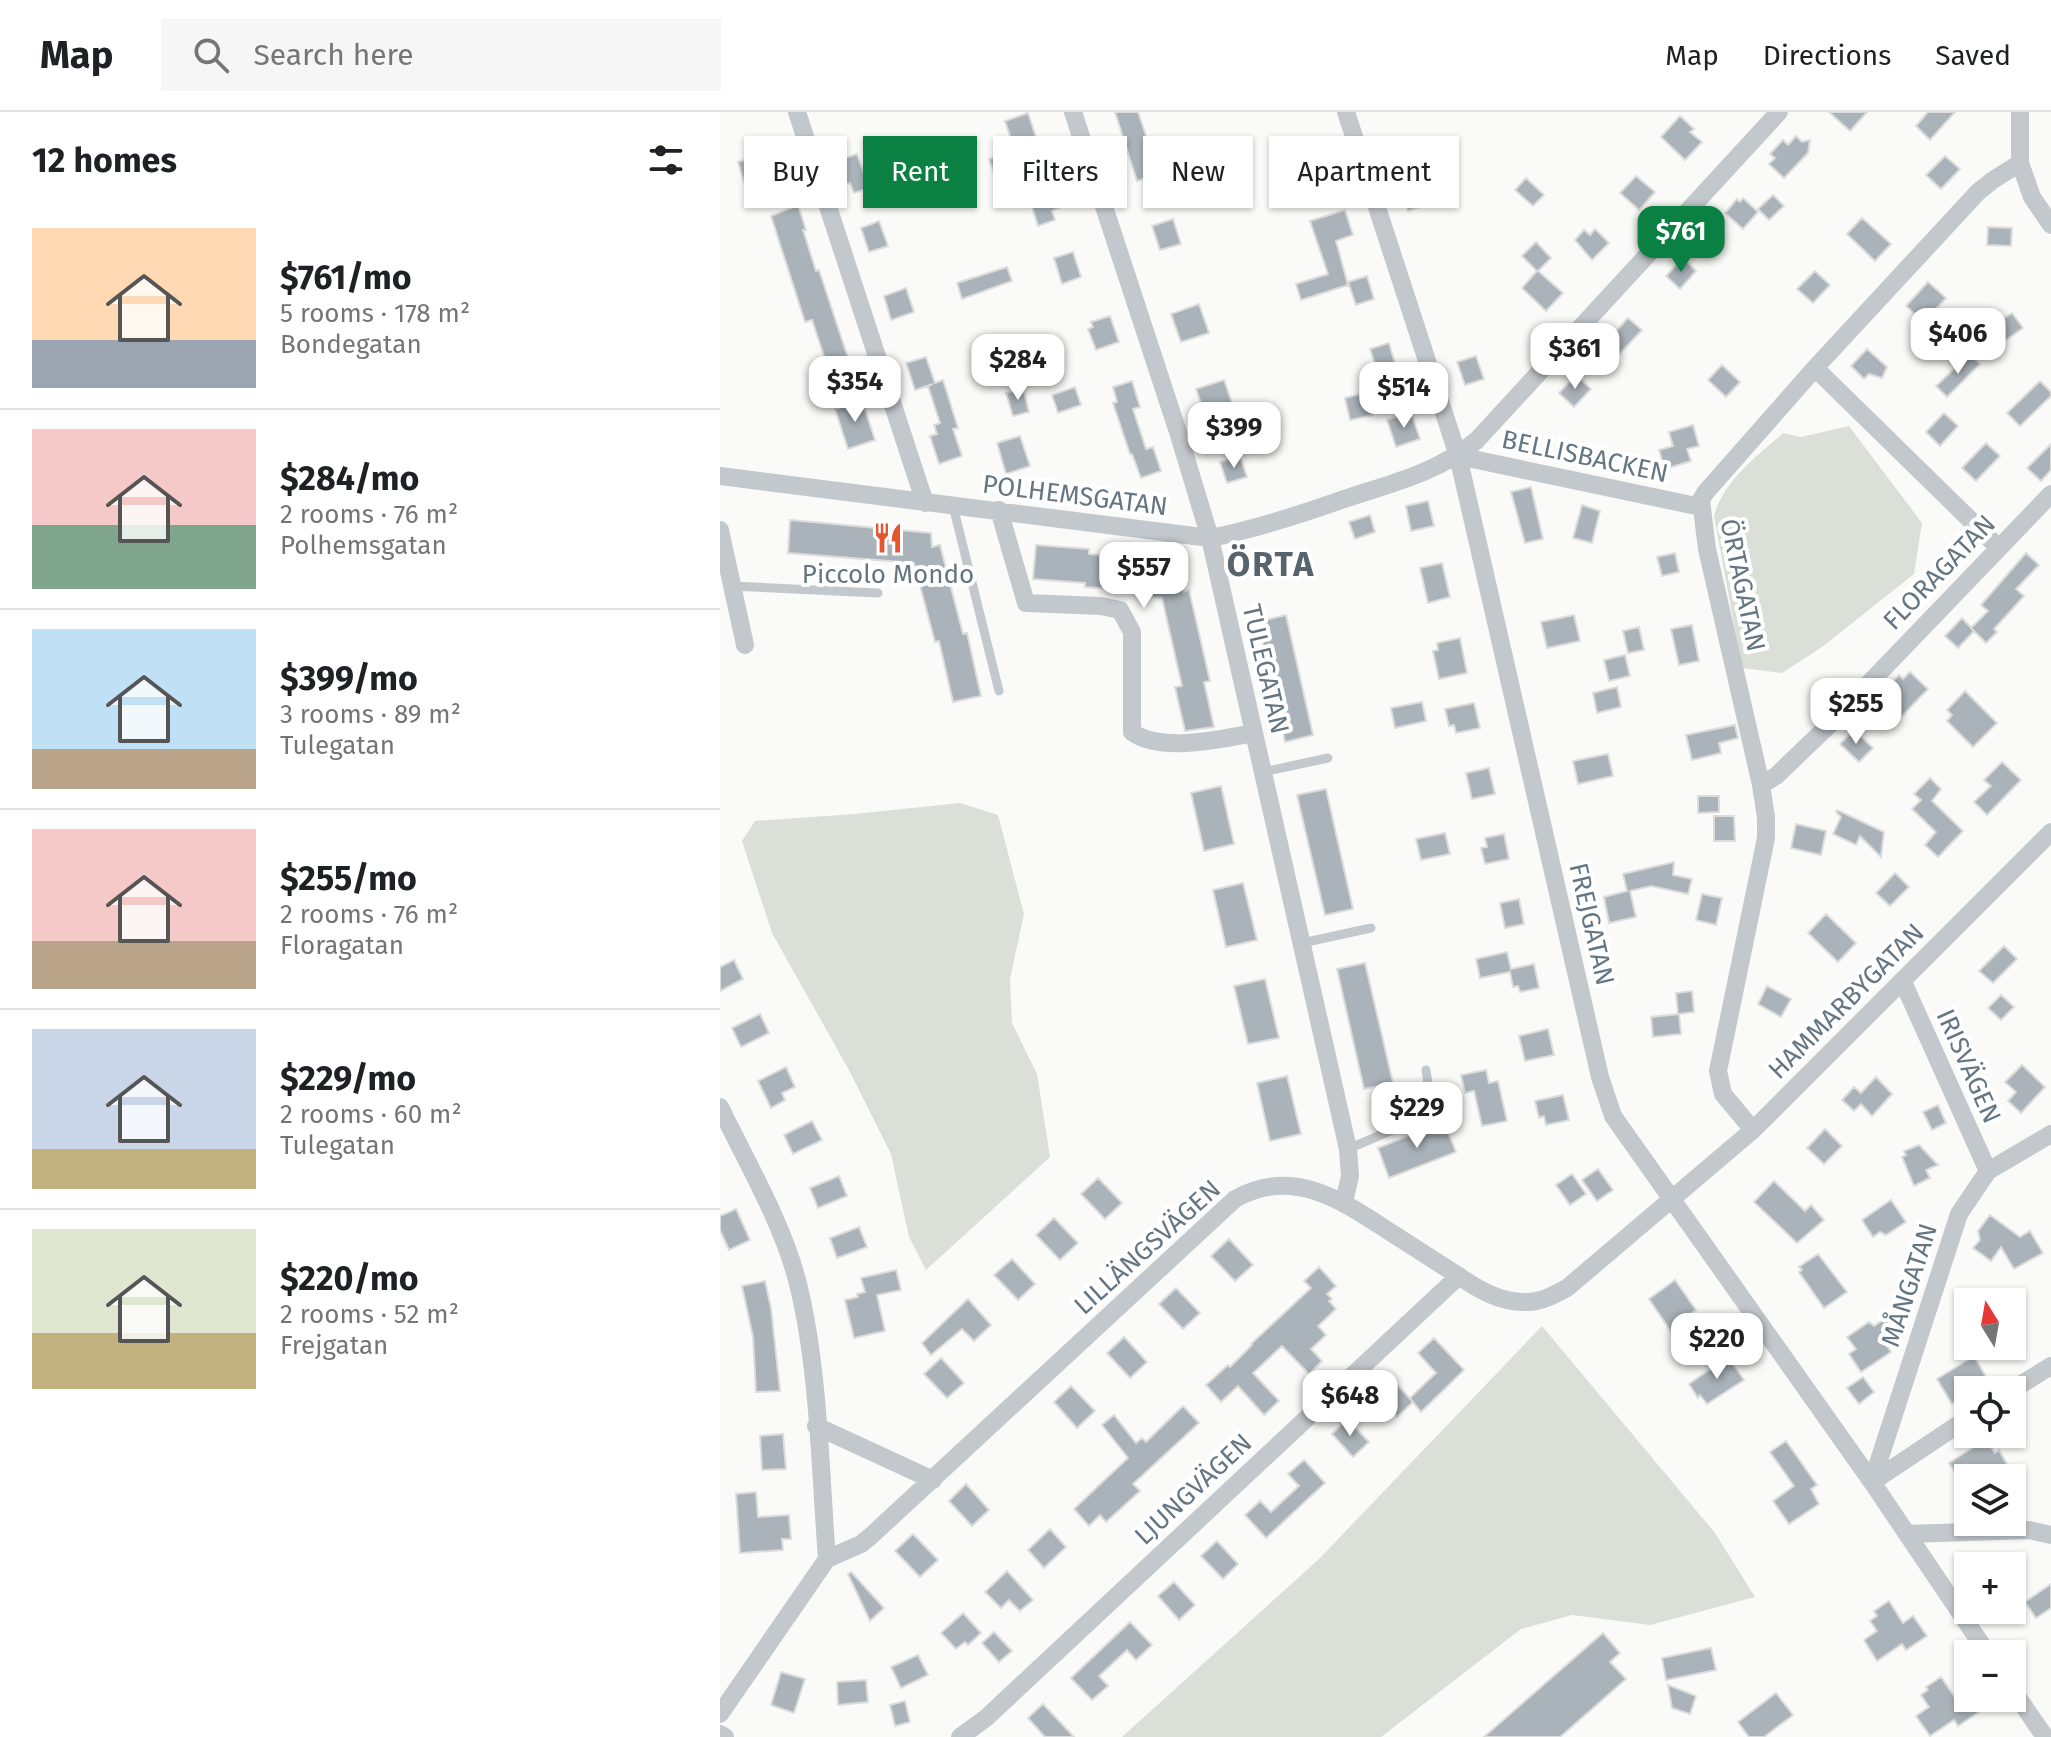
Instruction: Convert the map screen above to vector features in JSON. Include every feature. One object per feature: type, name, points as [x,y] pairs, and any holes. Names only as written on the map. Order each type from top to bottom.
[{"type":"street","points":[[797,112],[925,503]]},
{"type":"street","name":"TULEGATAN","points":[[1073,112],[1210,538],[1348,1149],[1350,1176],[1344,1202]]},
{"type":"street","name":"FREJGATAN","points":[[1346,112],[1458,456],[1600,1077],[1613,1116],[1872,1482],[1979,1640]]},
{"type":"street","name":"POLHEMSGATAN","points":[[720,476],[1210,538],[1255,529],[1427,472],[1458,456],[1477,440],[1779,112]]},
{"type":"street","points":[[2020,112],[2020,163],[2032,197],[2051,225]]},
{"type":"street","name":"ÖRTAGATAN","points":[[1753,1130],[1723,1094],[1718,1071],[1766,838],[1766,817],[1707,549],[1701,507],[1705,493],[1815,368],[1978,192],[2020,163]]},
{"type":"street","points":[[1815,368],[1999,548]]},
{"type":"street","name":"BELLISBACKEN","points":[[1458,456],[1701,507]]},
{"type":"street","name":"FLORAGATAN","points":[[1761,785],[1776,776],[1827,727],[2051,494]]},
{"type":"street","points":[[999,510],[1026,603],[1101,606],[1120,610],[1132,632],[1132,732],[1141,739],[1194,744],[1254,733]]},
{"type":"street","points":[[720,530],[745,645]]},
{"type":"street","name":"HAMMARBYGATAN","points":[[1670,1198],[1753,1130],[2051,832]]},
{"type":"street","name":"IRISVÄGEN","points":[[1903,982],[1988,1171]]},
{"type":"street","points":[[720,1107],[779,1232],[796,1278],[810,1353],[827,1559],[720,1714]]},
{"type":"street","name":"MÅNGATAN","points":[[1872,1482],[1959,1214],[1988,1171],[2049,1133]]},
{"type":"street","name":"LILLÄNGSVÄGEN","points":[[827,1559],[861,1544],[1235,1199],[1256,1189],[1281,1185],[1318,1191],[1344,1202],[1496,1298],[1528,1302],[1567,1288],[1670,1198]]},
{"type":"street","name":"LJUNGVÄGEN","points":[[960,1737],[998,1707],[1459,1276]]},
{"type":"street","points":[[2026,1381],[2051,1366]]},
{"type":"street","points":[[816,1426],[933,1480]]},
{"type":"street","points":[[1872,1482],[1954,1427]]},
{"type":"street","points":[[1907,1534],[2029,1530],[2051,1535]]},
{"type":"street","points":[[2026,1709],[2045,1737]]},
{"type":"street","points":[[720,1734],[725,1737]]},
{"type":"lane","points":[[953,506],[999,691]]},
{"type":"lane","points":[[732,586],[878,593]]},
{"type":"lane","points":[[1263,772],[1328,758]]},
{"type":"lane","points":[[1302,943],[1371,928]]},
{"type":"lane","points":[[1348,1149],[1432,1113],[1426,1070]]},
{"type":"shaded area","points":[[1849,426],[1922,523],[1914,574],[1822,647],[1782,673],[1742,668],[1714,516],[1718,503],[1742,470],[1783,433],[1801,437]]},
{"type":"shaded area","points":[[960,803],[998,815],[1024,914],[1010,979],[1012,1023],[1037,1074],[1050,1157],[926,1270],[909,1237],[891,1154],[850,1072],[772,933],[742,841],[755,821]]},
{"type":"shaded area","points":[[1542,1326],[1715,1533],[1755,1597],[1650,1625],[1572,1615],[1521,1629],[1381,1737],[1122,1737],[1319,1559]]},
{"type":"building","points":[[1115,112],[1138,112],[1146,136],[1143,136],[1143,179],[1137,181],[1127,150],[1127,136],[1123,136]]},
{"type":"building","points":[[1829,112],[1867,112],[1850,131]]},
{"type":"building","points":[[1928,112],[1955,112],[1930,140],[1916,126]]},
{"type":"building","points":[[1028,113],[1036,136],[1010,136],[1005,121]]},
{"type":"building","points":[[1680,116],[1694,129],[1690,132],[1702,142],[1685,160],[1661,137]]},
{"type":"building","points":[[1796,136],[1802,142],[1810,140],[1808,153],[1784,178],[1769,164],[1775,158],[1770,154],[1783,140],[1788,145]]},
{"type":"building","points":[[857,154],[863,171],[863,190],[854,193],[850,183],[847,184],[847,157]]},
{"type":"building","points":[[1945,156],[1960,169],[1941,189],[1926,175]]},
{"type":"building","points":[[744,160],[744,182],[738,162]]},
{"type":"building","points":[[1636,176],[1655,192],[1639,210],[1620,193]]},
{"type":"building","points":[[1526,178],[1544,195],[1533,206],[1515,190]]},
{"type":"building","points":[[1773,195],[1784,206],[1769,220],[1758,209]]},
{"type":"building","points":[[1743,198],[1758,212],[1743,229],[1725,213],[1737,199],[1740,202]]},
{"type":"building","points":[[799,208],[816,271],[819,270],[849,361],[828,368],[812,320],[805,322],[771,216]]},
{"type":"building","points":[[1032,208],[1059,208],[1052,211],[1055,220],[1038,226]]},
{"type":"building","points":[[1345,210],[1353,235],[1336,241],[1348,285],[1301,300],[1296,284],[1328,274],[1310,221]]},
{"type":"building","points":[[1862,218],[1891,244],[1875,261],[1847,234]]},
{"type":"building","points":[[1173,219],[1181,244],[1160,250],[1152,226]]},
{"type":"building","points":[[879,221],[888,246],[869,252],[861,228]]},
{"type":"building","points":[[1988,227],[2012,228],[2011,246],[1987,245]]},
{"type":"building","points":[[1595,229],[1609,243],[1592,260],[1575,240],[1584,230],[1590,235]]},
{"type":"building","points":[[1536,242],[1551,258],[1538,271],[1563,293],[1546,311],[1522,288],[1537,271],[1522,256]]},
{"type":"building","points":[[1073,252],[1081,277],[1062,284],[1054,258]]},
{"type":"building","points":[[1683,258],[1696,271],[1680,289],[1666,276]]},
{"type":"building","points":[[1007,267],[1012,281],[962,299],[957,283]]},
{"type":"building","points":[[1815,271],[1830,285],[1813,303],[1797,289]]},
{"type":"building","points":[[1367,276],[1374,299],[1356,305],[1348,282]]},
{"type":"building","points":[[1928,282],[1946,298],[1924,322],[1906,306]]},
{"type":"building","points":[[906,288],[914,312],[891,320],[884,296]]},
{"type":"building","points":[[1199,304],[1209,333],[1181,342],[1171,314]]},
{"type":"building","points":[[2012,313],[2023,328],[2003,342],[1992,327]]},
{"type":"building","points":[[1110,316],[1119,342],[1096,350],[1088,329],[1093,327],[1091,322]]},
{"type":"building","points":[[1628,318],[1642,330],[1611,363],[1598,351]]},
{"type":"building","points":[[1389,343],[1396,367],[1378,373],[1370,349]]},
{"type":"building","points":[[1867,349],[1887,367],[1882,378],[1869,374],[1864,379],[1851,366]]},
{"type":"building","points":[[1970,354],[1980,364],[1947,397],[1936,386]]},
{"type":"building","points":[[1476,356],[1484,379],[1465,385],[1457,362]]},
{"type":"building","points":[[926,357],[935,383],[943,380],[958,428],[953,429],[962,456],[939,464],[930,436],[937,434],[934,425],[940,423],[928,386],[933,384],[915,390],[906,363]]},
{"type":"building","points":[[1722,365],[1740,382],[1726,397],[1708,380]]},
{"type":"building","points":[[1576,375],[1591,389],[1574,407],[1559,393]]},
{"type":"building","points":[[1224,380],[1235,412],[1219,418],[1218,414],[1206,418],[1196,389]]},
{"type":"building","points":[[1132,381],[1140,407],[1133,409],[1146,449],[1153,447],[1161,471],[1141,478],[1113,403],[1117,402],[1113,387]]},
{"type":"building","points":[[2040,381],[2051,396],[2020,426],[2007,413]]},
{"type":"building","points":[[1075,387],[1081,405],[1058,413],[1052,395]]},
{"type":"building","points":[[1023,388],[1029,412],[1013,416],[1006,393]]},
{"type":"building","points":[[1369,392],[1373,415],[1350,420],[1345,398]]},
{"type":"building","points":[[862,400],[875,440],[848,449],[835,409]]},
{"type":"building","points":[[1411,412],[1420,439],[1396,447],[1387,420]]},
{"type":"building","points":[[1944,413],[1958,426],[1940,446],[1926,432]]},
{"type":"building","points":[[1693,425],[1699,446],[1687,449],[1691,461],[1665,469],[1659,450],[1673,446],[1669,432]]},
{"type":"building","points":[[1020,436],[1030,466],[1006,474],[997,443]]},
{"type":"building","points":[[1986,443],[2000,456],[1976,481],[1962,468]]},
{"type":"building","points":[[2051,444],[2051,470],[2041,481],[2027,468]]},
{"type":"building","points":[[1240,456],[1247,477],[1227,483],[1220,462]]},
{"type":"building","points":[[1531,487],[1543,539],[1525,543],[1511,492]]},
{"type":"building","points":[[1428,501],[1434,526],[1411,531],[1406,506]]},
{"type":"building","points":[[1582,505],[1600,511],[1592,543],[1573,538]]},
{"type":"building","points":[[1370,515],[1375,532],[1355,539],[1349,522]]},
{"type":"building","points":[[790,520],[931,533],[932,547],[940,545],[963,634],[967,633],[981,696],[953,702],[939,641],[935,642],[914,563],[788,553]]},
{"type":"building","points":[[1036,545],[1089,549],[1089,554],[1140,558],[1140,552],[1176,557],[1184,592],[1189,590],[1210,681],[1204,682],[1214,727],[1185,731],[1175,687],[1182,686],[1162,598],[1137,595],[1137,591],[1085,587],[1085,583],[1033,579]]},
{"type":"building","points":[[1675,553],[1679,572],[1662,576],[1657,557]]},
{"type":"building","points":[[2026,553],[2039,565],[2016,589],[2024,596],[1994,629],[1997,632],[1986,643],[1971,628],[1988,611],[1981,605]]},
{"type":"building","points":[[1442,563],[1450,597],[1428,603],[1420,568]]},
{"type":"building","points":[[1286,615],[1313,735],[1285,742],[1258,622]]},
{"type":"building","points":[[1574,615],[1580,641],[1547,648],[1541,622]]},
{"type":"building","points":[[1962,618],[1974,631],[1958,648],[1945,636]]},
{"type":"building","points":[[1692,625],[1699,661],[1679,665],[1671,629]]},
{"type":"building","points":[[1639,627],[1644,650],[1628,653],[1623,631]]},
{"type":"building","points":[[1460,638],[1467,673],[1439,679],[1433,651],[1438,650],[1437,643]]},
{"type":"building","points":[[1625,655],[1630,676],[1609,681],[1604,660]]},
{"type":"building","points":[[1910,672],[1928,689],[1901,717],[1883,699],[1887,695],[1883,692],[1899,675],[1903,679]]},
{"type":"building","points":[[1617,687],[1621,707],[1597,713],[1593,693]]},
{"type":"building","points":[[1965,691],[1997,723],[1973,747],[1947,721],[1952,715],[1947,710]]},
{"type":"building","points":[[1422,702],[1426,721],[1395,728],[1391,708]]},
{"type":"building","points":[[1474,703],[1480,728],[1456,733],[1454,725],[1449,726],[1445,709]]},
{"type":"building","points":[[1735,725],[1738,738],[1719,743],[1721,753],[1692,760],[1686,735]]},
{"type":"building","points":[[1854,730],[1873,748],[1859,762],[1840,744]]},
{"type":"building","points":[[1608,754],[1613,776],[1578,784],[1573,761]]},
{"type":"building","points":[[2002,762],[2021,780],[1987,815],[1974,802],[1991,786],[1984,780]]},
{"type":"building","points":[[1489,768],[1495,794],[1472,799],[1466,773]]},
{"type":"building","points":[[1930,778],[1941,789],[1932,801],[1963,831],[1938,857],[1925,845],[1936,832],[1912,809],[1921,800],[1914,794]]},
{"type":"building","points":[[1221,786],[1234,844],[1204,851],[1191,793]]},
{"type":"building","points":[[1326,789],[1353,909],[1325,915],[1297,795]]},
{"type":"building","points":[[1698,796],[1719,796],[1719,812],[1698,813]]},
{"type":"building","points":[[1837,810],[1884,832],[1881,857],[1860,836],[1856,845],[1833,834],[1841,817]]},
{"type":"building","points":[[1714,816],[1734,816],[1735,841],[1714,841]]},
{"type":"building","points":[[1796,824],[1826,831],[1821,855],[1791,848]]},
{"type":"building","points":[[1445,833],[1450,854],[1421,860],[1416,839]]},
{"type":"building","points":[[1504,834],[1509,859],[1485,864],[1481,848],[1487,847],[1485,838]]},
{"type":"building","points":[[1674,862],[1673,875],[1692,879],[1688,894],[1651,886],[1630,891],[1636,917],[1609,923],[1604,897],[1627,891],[1623,874]]},
{"type":"building","points":[[1895,873],[1909,887],[1890,906],[1876,893]]},
{"type":"building","points":[[1243,883],[1257,940],[1226,947],[1213,890]]},
{"type":"building","points":[[1702,894],[1722,898],[1716,925],[1696,920]]},
{"type":"building","points":[[1519,899],[1524,924],[1505,928],[1500,903]]},
{"type":"building","points":[[1826,914],[1856,943],[1838,962],[1808,933]]},
{"type":"building","points":[[2004,946],[2017,959],[1993,983],[1979,971]]},
{"type":"building","points":[[1507,952],[1511,969],[1534,964],[1539,988],[1520,992],[1518,986],[1513,987],[1510,972],[1480,978],[1476,959]]},
{"type":"building","points":[[734,960],[743,979],[720,991],[720,967]]},
{"type":"building","points":[[1365,963],[1393,1083],[1364,1089],[1337,969]]},
{"type":"building","points":[[1265,979],[1279,1038],[1248,1044],[1234,986]]},
{"type":"building","points":[[1767,986],[1791,999],[1781,1017],[1758,1004]]},
{"type":"building","points":[[1692,991],[1694,1012],[1679,1014],[1681,1034],[1653,1037],[1651,1017],[1678,1014],[1676,993]]},
{"type":"building","points":[[2001,995],[2014,1007],[2001,1020],[1988,1008]]},
{"type":"building","points":[[760,1014],[769,1033],[741,1047],[732,1028]]},
{"type":"building","points":[[1548,1029],[1554,1055],[1525,1061],[1519,1036]]},
{"type":"building","points":[[2022,1065],[2045,1087],[2021,1113],[2008,1101],[2016,1092],[2005,1082]]},
{"type":"building","points":[[786,1067],[795,1087],[782,1093],[785,1100],[771,1108],[758,1081]]},
{"type":"building","points":[[1486,1070],[1489,1083],[1498,1081],[1507,1121],[1482,1126],[1474,1091],[1465,1093],[1461,1075]]},
{"type":"building","points":[[1287,1076],[1301,1134],[1270,1141],[1257,1083]]},
{"type":"building","points":[[1876,1077],[1892,1094],[1872,1116],[1861,1104],[1854,1111],[1842,1100],[1854,1087],[1861,1093]]},
{"type":"building","points":[[1563,1095],[1569,1120],[1546,1125],[1544,1116],[1539,1118],[1535,1101]]},
{"type":"building","points":[[1938,1105],[1946,1123],[1932,1130],[1923,1112]]},
{"type":"building","points":[[812,1121],[822,1140],[793,1154],[784,1135]]},
{"type":"building","points":[[1444,1122],[1456,1152],[1389,1178],[1378,1148]]},
{"type":"building","points":[[1825,1129],[1842,1146],[1824,1164],[1807,1148]]},
{"type":"building","points":[[1919,1145],[1938,1165],[1926,1170],[1930,1178],[1914,1186],[1902,1157],[1906,1155],[1904,1151]]},
{"type":"building","points":[[1598,1169],[1613,1190],[1597,1201],[1582,1180]]},
{"type":"building","points":[[1572,1174],[1586,1194],[1570,1205],[1556,1185]]},
{"type":"building","points":[[839,1176],[847,1196],[818,1208],[810,1188]]},
{"type":"building","points":[[1098,1178],[1122,1203],[1105,1219],[1081,1194]]},
{"type":"building","points":[[1774,1181],[1805,1211],[1811,1205],[1824,1220],[1797,1243],[1754,1202]]},
{"type":"building","points":[[1891,1200],[1906,1222],[1886,1235],[1880,1232],[1873,1237],[1862,1220]]},
{"type":"building","points":[[736,1209],[750,1240],[729,1250],[720,1230],[720,1216]]},
{"type":"building","points":[[1990,1215],[2020,1237],[2030,1231],[2043,1253],[2014,1269],[2001,1247],[1991,1261],[1973,1248],[1980,1240],[1978,1231]]},
{"type":"building","points":[[1054,1218],[1078,1243],[1060,1260],[1036,1235]]},
{"type":"building","points":[[859,1227],[867,1247],[837,1258],[830,1238]]},
{"type":"building","points":[[1229,1239],[1253,1265],[1235,1281],[1211,1256]]},
{"type":"building","points":[[1818,1254],[1847,1292],[1824,1308],[1799,1272],[1802,1270],[1799,1267]]},
{"type":"building","points":[[1012,1259],[1035,1284],[1018,1300],[994,1275]]},
{"type":"building","points":[[1319,1267],[1336,1286],[1327,1294],[1336,1309],[1318,1326],[1326,1335],[1311,1349],[1322,1361],[1309,1374],[1282,1346],[1253,1373],[1279,1401],[1264,1415],[1238,1386],[1221,1402],[1206,1385],[1228,1365],[1230,1367],[1311,1288],[1304,1281]]},
{"type":"building","points":[[896,1270],[901,1290],[877,1295],[885,1331],[854,1338],[845,1300],[865,1292],[861,1278]]},
{"type":"building","points":[[1675,1280],[1696,1310],[1687,1316],[1696,1329],[1678,1342],[1649,1299]]},
{"type":"building","points":[[765,1281],[780,1391],[756,1392],[753,1337],[742,1286]]},
{"type":"building","points":[[1176,1288],[1200,1313],[1183,1329],[1159,1304]]},
{"type":"building","points":[[968,1299],[991,1325],[974,1341],[962,1329],[931,1355],[922,1343]]},
{"type":"building","points":[[1887,1317],[1898,1332],[1884,1341],[1891,1352],[1861,1372],[1849,1354],[1856,1349],[1847,1337],[1869,1322],[1874,1326]]},
{"type":"building","points":[[1124,1337],[1147,1362],[1130,1378],[1107,1353]]},
{"type":"building","points":[[1434,1338],[1464,1370],[1421,1412],[1410,1398],[1436,1373],[1418,1353]]},
{"type":"building","points":[[1728,1357],[1744,1380],[1707,1404],[1700,1395],[1698,1398],[1689,1384]]},
{"type":"building","points":[[941,1358],[964,1383],[947,1398],[924,1374]]},
{"type":"building","points":[[1968,1360],[1976,1360],[1985,1376],[1954,1376],[1952,1404],[1937,1379]]},
{"type":"building","points":[[1863,1377],[1874,1392],[1859,1404],[1847,1388]]},
{"type":"building","points":[[1391,1378],[1413,1402],[1397,1417],[1375,1393]]},
{"type":"building","points":[[1071,1386],[1095,1411],[1077,1428],[1054,1402]]},
{"type":"building","points":[[1183,1406],[1199,1423],[1133,1484],[1140,1491],[1106,1522],[1100,1515],[1089,1526],[1074,1509],[1128,1458],[1102,1425],[1114,1415],[1136,1443],[1142,1438],[1146,1442]]},
{"type":"building","points":[[1347,1419],[1369,1442],[1353,1457],[1332,1434]]},
{"type":"building","points":[[783,1434],[786,1469],[762,1470],[760,1436]]},
{"type":"building","points":[[1786,1441],[1817,1485],[1811,1489],[1819,1504],[1789,1524],[1773,1501],[1794,1486],[1770,1452]]},
{"type":"building","points":[[1972,1448],[1992,1448],[1995,1453],[1999,1450],[2007,1464],[1954,1464],[1954,1471],[1949,1463]]},
{"type":"building","points":[[1304,1460],[1325,1483],[1266,1538],[1245,1515],[1260,1501],[1271,1512],[1299,1486],[1288,1474]]},
{"type":"building","points":[[966,1484],[989,1510],[972,1526],[949,1501]]},
{"type":"building","points":[[756,1492],[758,1517],[789,1515],[791,1539],[782,1539],[783,1550],[740,1553],[736,1494]]},
{"type":"building","points":[[1050,1529],[1066,1547],[1044,1568],[1028,1550]]},
{"type":"building","points":[[913,1534],[938,1560],[920,1577],[895,1551]]},
{"type":"building","points":[[1217,1541],[1238,1564],[1223,1579],[1201,1556]]},
{"type":"building","points":[[1007,1571],[1033,1600],[1020,1611],[1009,1600],[1001,1608],[985,1592]]},
{"type":"building","points":[[851,1572],[884,1608],[870,1621],[848,1574]]},
{"type":"building","points":[[1174,1582],[1195,1605],[1179,1620],[1158,1596]]},
{"type":"building","points":[[2051,1584],[2051,1608],[2036,1618],[2026,1601]]},
{"type":"building","points":[[1889,1601],[1903,1623],[1913,1616],[1927,1636],[1906,1650],[1902,1644],[1877,1661],[1864,1640],[1877,1631],[1870,1621],[1877,1616],[1874,1611]]},
{"type":"building","points":[[963,1613],[981,1633],[968,1645],[965,1642],[956,1649],[941,1633]]},
{"type":"building","points":[[1130,1622],[1152,1645],[1136,1660],[1127,1650],[1099,1676],[1108,1686],[1092,1700],[1071,1678]]},
{"type":"building","points":[[994,1632],[1012,1651],[999,1662],[982,1643]]},
{"type":"building","points":[[1603,1633],[1620,1653],[1610,1662],[1626,1679],[1560,1737],[1484,1737]]},
{"type":"building","points":[[1711,1648],[1716,1670],[1666,1680],[1662,1658]]},
{"type":"building","points":[[918,1655],[928,1675],[901,1688],[891,1667]]},
{"type":"building","points":[[781,1672],[805,1679],[794,1713],[771,1705]]},
{"type":"building","points":[[1941,1677],[1954,1696],[1954,1712],[1979,1712],[1958,1726],[1954,1720],[1930,1736],[1916,1716],[1929,1707],[1921,1695],[1928,1690],[1926,1687]]},
{"type":"building","points":[[866,1680],[868,1702],[838,1705],[837,1682]]},
{"type":"building","points":[[1668,1685],[1696,1696],[1690,1714],[1672,1708]]},
{"type":"building","points":[[1776,1693],[1793,1715],[1764,1737],[1749,1737],[1738,1722]]},
{"type":"building","points":[[905,1701],[910,1722],[895,1726],[890,1705]]},
{"type":"building","points":[[1043,1704],[1074,1737],[1045,1737],[1028,1718]]},
{"type":"place","name":"Piccolo Mondo","points":[[888,538]]},
{"type":"district","name":"ÖRTA","points":[[1271,564]]}]
